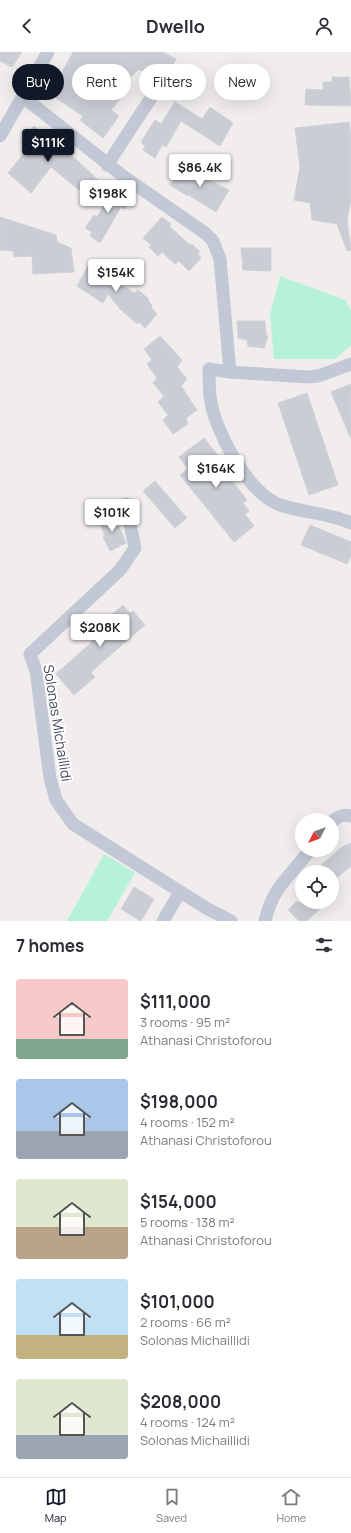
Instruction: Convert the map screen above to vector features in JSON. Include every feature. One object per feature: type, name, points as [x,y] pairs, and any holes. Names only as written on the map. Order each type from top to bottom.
[{"type":"street","points":[[41,64],[48,52]]},
{"type":"street","points":[[0,136],[20,100]]},
{"type":"street","points":[[27,100],[108,164],[205,233],[213,241],[220,259],[230,372]]},
{"type":"street","points":[[108,164],[150,100]]},
{"type":"street","points":[[351,364],[318,376],[308,377],[230,372],[208,369],[210,396],[215,418],[237,462],[259,491],[270,500],[280,505],[333,516],[351,523]]},
{"type":"street","name":"Solonas Michaillidi","points":[[126,504],[135,548],[120,570],[30,654],[36,671],[50,778],[56,800],[72,824],[180,892],[231,921]]},
{"type":"street","points":[[339,816],[345,815],[351,816]]},
{"type":"street","points":[[265,921],[268,905],[276,890],[304,857]]},
{"type":"street","points":[[163,921],[180,892]]},
{"type":"green space","points":[[280,276],[345,300],[351,311],[351,345],[335,359],[274,359],[270,315]]},
{"type":"green space","points":[[104,854],[135,873],[107,921],[67,921]]},
{"type":"building","points":[[0,52],[22,52],[14,64],[12,64],[12,67],[0,61]]},
{"type":"building","points":[[73,52],[163,52],[176,59],[173,64],[139,64],[139,69],[131,76],[131,64],[72,64],[72,100],[119,100],[111,110],[119,116],[103,138],[80,120],[83,116],[59,100],[64,100],[64,68]]},
{"type":"building","points":[[332,77],[349,77],[351,106],[305,105],[306,89],[323,90],[323,82],[332,82]]},
{"type":"building","points":[[175,102],[202,119],[210,107],[233,123],[220,146],[181,121],[166,147],[162,145],[155,158],[143,150],[145,146],[141,142],[155,120],[161,124]]},
{"type":"building","points":[[349,122],[351,136],[351,199],[347,220],[351,250],[347,251],[337,224],[312,220],[310,203],[294,200],[300,167],[295,128]]},
{"type":"building","points":[[34,126],[78,161],[98,180],[89,189],[84,184],[79,190],[51,167],[31,193],[8,173],[25,152],[22,150],[24,144],[21,142]]},
{"type":"building","points":[[185,164],[211,181],[229,190],[216,212],[170,185]]},
{"type":"building","points":[[120,186],[130,193],[127,197],[131,199],[125,209],[121,207],[100,243],[90,236],[92,232],[85,228],[94,215],[97,217],[113,189],[117,191]]},
{"type":"building","points":[[0,217],[56,235],[57,242],[71,248],[74,272],[33,274],[32,256],[14,257],[13,251],[0,250]]},
{"type":"building","points":[[162,217],[171,224],[169,226],[200,252],[198,254],[201,258],[189,271],[179,261],[175,264],[162,252],[158,256],[149,247],[151,245],[143,238]]},
{"type":"building","points":[[241,248],[271,248],[271,271],[243,270]]},
{"type":"building","points":[[96,259],[117,273],[113,279],[134,293],[138,290],[149,299],[148,301],[152,305],[151,307],[157,314],[145,328],[139,322],[137,324],[119,308],[108,294],[103,303],[77,286],[91,261],[94,262]]},
{"type":"building","points":[[237,321],[265,321],[266,335],[268,336],[264,348],[248,346],[247,340],[238,338]]},
{"type":"building","points":[[160,336],[182,360],[177,367],[187,379],[181,386],[197,410],[186,418],[188,424],[173,434],[163,420],[168,415],[158,402],[164,396],[153,383],[157,378],[147,364],[152,360],[144,349]]},
{"type":"building","points":[[351,384],[351,439],[331,392]]},
{"type":"building","points":[[307,393],[338,485],[309,495],[278,403]]},
{"type":"building","points":[[204,438],[227,467],[223,469],[247,500],[243,503],[249,511],[245,514],[254,526],[234,542],[180,475],[188,469],[179,457]]},
{"type":"building","points":[[155,481],[187,518],[175,528],[143,491]]},
{"type":"building","points":[[114,515],[126,543],[110,551],[103,537],[105,536],[99,522]]},
{"type":"building","points":[[310,525],[351,542],[351,556],[347,564],[301,545]]},
{"type":"building","points":[[123,605],[130,613],[133,611],[145,625],[91,672],[95,677],[74,695],[56,674],[92,642],[87,636]]},
{"type":"building","points":[[351,843],[351,866],[339,876],[339,865],[321,865],[330,857],[339,857],[339,850]]},
{"type":"building","points":[[134,887],[154,899],[141,921],[121,909]]},
{"type":"building","points":[[295,903],[295,909],[320,909],[307,921],[299,921],[288,910]]}]
